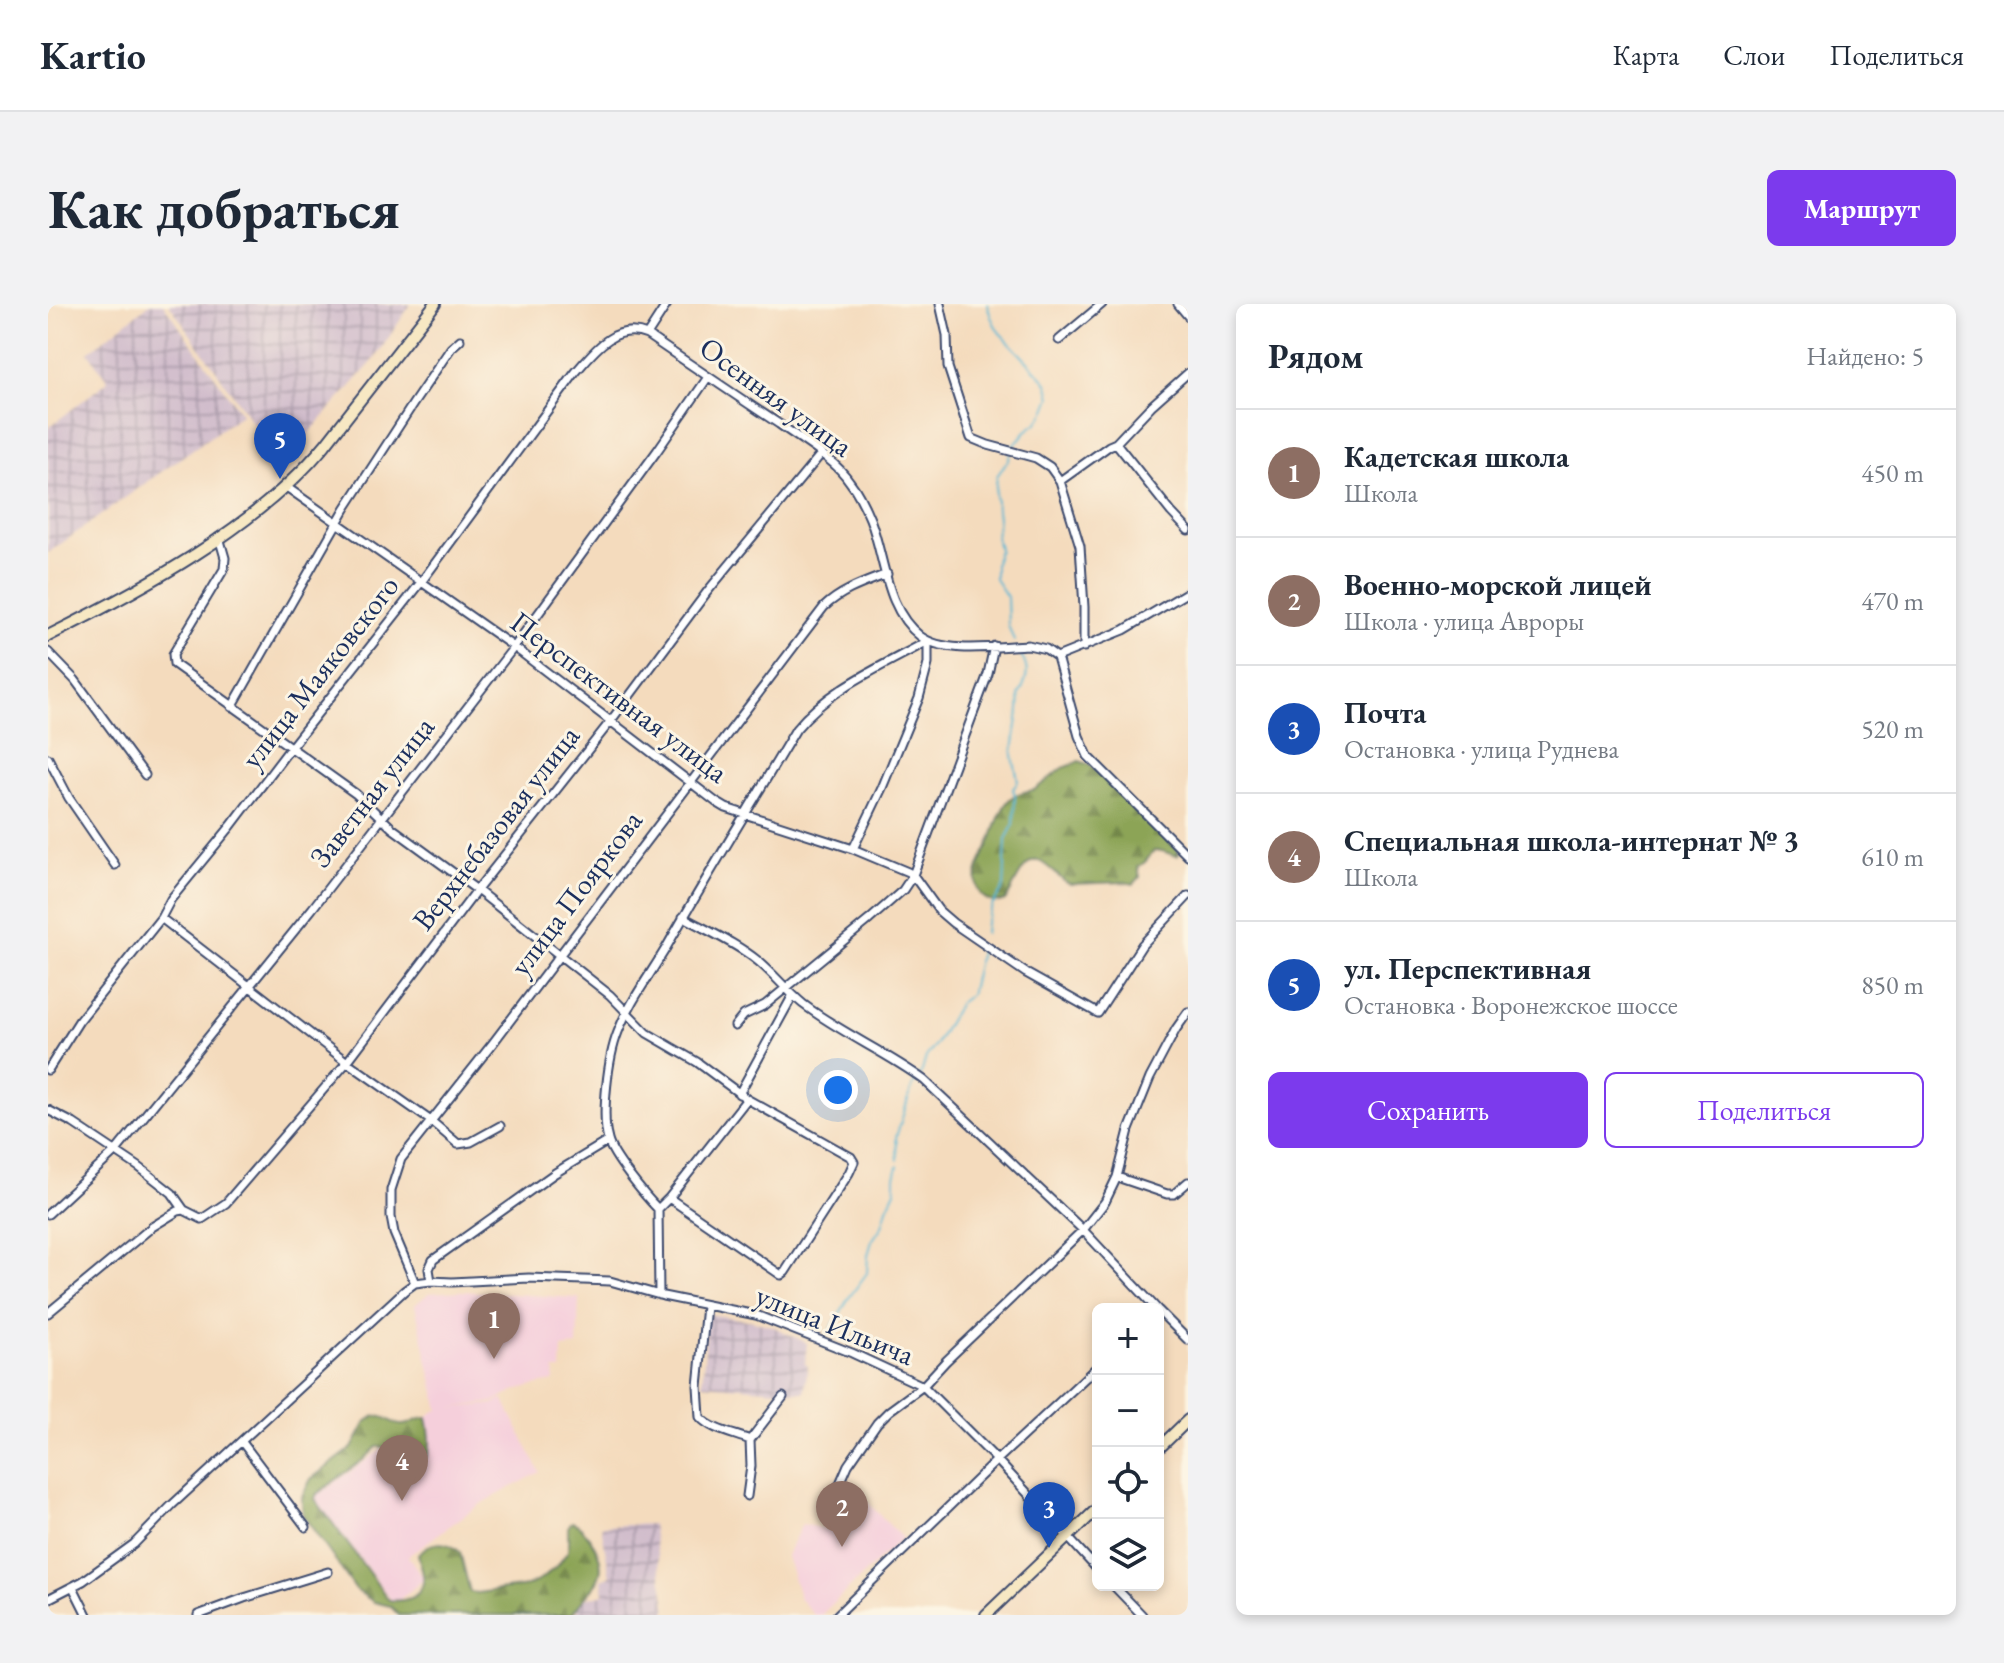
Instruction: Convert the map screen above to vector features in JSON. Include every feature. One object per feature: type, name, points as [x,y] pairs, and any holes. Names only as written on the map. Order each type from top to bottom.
[{"type":"main road","points":[[48,636],[161,576],[219,537],[285,486],[307,467],[435,304]]},
{"type":"main road","points":[[1160,1447],[1188,1420]]},
{"type":"main road","points":[[986,1615],[1092,1514]]},
{"type":"street","points":[[647,335],[667,304]]},
{"type":"street","points":[[940,304],[947,335],[948,367],[971,438],[1036,458],[1047,464],[1060,481],[1080,546],[1084,647]]},
{"type":"street","points":[[1059,340],[1102,304]]},
{"type":"street","points":[[1178,304],[1188,316]]},
{"type":"street","name":"улица Маяковского","points":[[48,1070],[79,1021],[161,918],[171,899],[422,581],[588,357],[616,333],[638,332],[647,335]]},
{"type":"street","name":"Осенняя улица","points":[[647,335],[821,454],[851,482],[870,519],[896,604],[913,630],[928,641]]},
{"type":"street","points":[[232,707],[337,523],[396,428],[451,348],[460,340]]},
{"type":"street","points":[[1060,481],[1116,443],[1188,373]]},
{"type":"street","name":"Заветная улица","points":[[48,1214],[116,1151],[312,909],[514,647],[708,377]]},
{"type":"street","points":[[1116,443],[1188,530]]},
{"type":"street","name":"Верхнебазовая улица","points":[[184,1210],[202,1219],[226,1203],[347,1062],[707,592],[821,454]]},
{"type":"street","name":"Перспективная улица","points":[[285,486],[514,647],[689,783],[726,808],[902,868],[913,875],[939,911],[953,923],[1026,973],[1098,1013],[1142,945],[1188,896]]},
{"type":"street","points":[[219,537],[225,558],[224,569],[173,654],[174,664],[356,794],[392,828],[477,890],[618,1002],[647,1033],[697,1062],[743,1096],[851,1157],[854,1162],[781,1275],[669,1198]]},
{"type":"street","name":"улица Пояркова","points":[[415,1283],[394,1233],[390,1202],[401,1159],[824,607],[847,590],[887,574]]},
{"type":"street","points":[[1057,657],[1124,630],[1188,592]]},
{"type":"street","points":[[853,849],[919,698],[928,664],[928,641]]},
{"type":"street","points":[[659,1295],[658,1209],[640,1190],[608,1141],[609,1072],[618,1032],[683,917],[801,723],[831,698],[854,681],[928,641],[966,648],[1037,646],[1046,649],[1057,657],[1079,736],[1088,756],[1188,856]]},
{"type":"street","points":[[735,1026],[744,1015],[765,1005],[903,890],[913,875],[988,674],[994,646]]},
{"type":"street","points":[[48,652],[75,680],[145,775]]},
{"type":"street","points":[[48,758],[69,798],[115,865]]},
{"type":"street","points":[[683,917],[746,952],[793,995],[836,1026],[924,1080],[1083,1230],[1152,1303]]},
{"type":"street","points":[[161,918],[458,1144],[463,1145],[500,1126]]},
{"type":"street","points":[[658,1209],[743,1096],[793,995]]},
{"type":"street","points":[[836,1493],[855,1452],[877,1423],[923,1386],[1083,1230],[1105,1202],[1117,1177],[1129,1130],[1150,1078],[1188,1012]]},
{"type":"street","points":[[48,1110],[116,1151],[163,1185],[184,1210],[152,1227],[48,1313]]},
{"type":"street","points":[[431,1281],[429,1269],[433,1260],[555,1173],[608,1141]]},
{"type":"street","points":[[1117,1177],[1167,1194],[1174,1194],[1188,1182]]},
{"type":"street","name":"улица Ильича","points":[[415,1283],[505,1278],[593,1279],[777,1322],[923,1386],[997,1460],[1092,1564]]},
{"type":"street","points":[[48,1599],[73,1587],[134,1544],[172,1505],[415,1283]]},
{"type":"street","points":[[706,1306],[698,1386],[700,1417],[709,1425],[750,1440]]},
{"type":"street","points":[[1164,1315],[1188,1340]]},
{"type":"street","points":[[837,1615],[1092,1372]]},
{"type":"street","points":[[747,1496],[750,1440],[783,1397]]},
{"type":"street","points":[[242,1442],[306,1527]]},
{"type":"street","points":[[198,1615],[328,1572]]},
{"type":"street","points":[[73,1587],[87,1615]]},
{"type":"street","points":[[1119,1591],[1142,1615]]},
{"type":"shaded area","points":[[150,304],[163,304],[242,414],[48,553],[48,428],[108,381],[88,352]]},
{"type":"shaded area","points":[[169,304],[411,304],[373,361],[282,464]]},
{"type":"shaded area","points":[[462,1291],[579,1298],[577,1346],[562,1348],[561,1370],[555,1370],[554,1381],[514,1391],[494,1402],[450,1408],[493,1404],[503,1399],[540,1472],[479,1505],[408,1556],[424,1579],[394,1604],[315,1497],[439,1410],[415,1305],[429,1293]]},
{"type":"shaded area","points":[[708,1314],[754,1321],[807,1343],[805,1364],[808,1366],[804,1392],[702,1384]]},
{"type":"shaded area","points":[[856,1490],[902,1538],[821,1615],[814,1615],[800,1599],[786,1556],[802,1524],[828,1530]]},
{"type":"shaded area","points":[[652,1524],[667,1611],[665,1615],[578,1615],[577,1601],[604,1594],[602,1579],[610,1576],[601,1526]]},
{"type":"green space","points":[[1079,761],[1102,775],[1179,854],[1154,851],[1138,867],[1140,877],[1134,884],[1066,883],[1048,866],[1035,861],[1025,867],[1005,901],[986,899],[977,886],[978,870],[1007,803],[1015,795],[1034,790],[1063,768]]},
{"type":"green space","points":[[375,1416],[401,1425],[427,1418],[430,1443],[426,1458],[411,1464],[388,1449],[377,1447],[317,1494],[315,1499],[389,1600],[405,1600],[418,1593],[423,1573],[418,1555],[438,1543],[450,1545],[460,1552],[470,1592],[527,1586],[558,1565],[568,1551],[568,1527],[572,1522],[590,1539],[601,1562],[601,1571],[593,1588],[571,1615],[399,1615],[390,1606],[374,1602],[356,1590],[303,1515],[302,1496],[311,1479],[352,1448],[366,1422]]},
{"type":"waterway","points":[[988,304],[999,332],[1043,378],[1051,397],[1037,423],[1011,449],[1009,459],[997,476],[996,537],[999,549],[995,579],[1007,597],[1008,625],[1014,641]]},
{"type":"waterway","points":[[985,933],[992,906],[1004,887],[1006,839],[1014,824],[1013,789],[1018,781],[1013,748],[1019,695],[1027,672],[1018,649]]},
{"type":"waterway","points":[[898,1160],[896,1137],[912,1087],[926,1057],[959,1003],[970,995],[981,947]]},
{"type":"waterway","points":[[830,1331],[867,1273],[872,1241],[882,1226],[895,1191],[898,1166]]},
{"type":"place","name":"ул. Перспективная","points":[[280,479]]},
{"type":"place","name":"Кадетская школа","points":[[494,1359]]},
{"type":"place","name":"Специальная школа-интернат № 3","points":[[402,1501]]},
{"type":"place","name":"Военно-морской лицей","points":[[842,1547]]},
{"type":"place","name":"Почта","points":[[1049,1548]]}]
